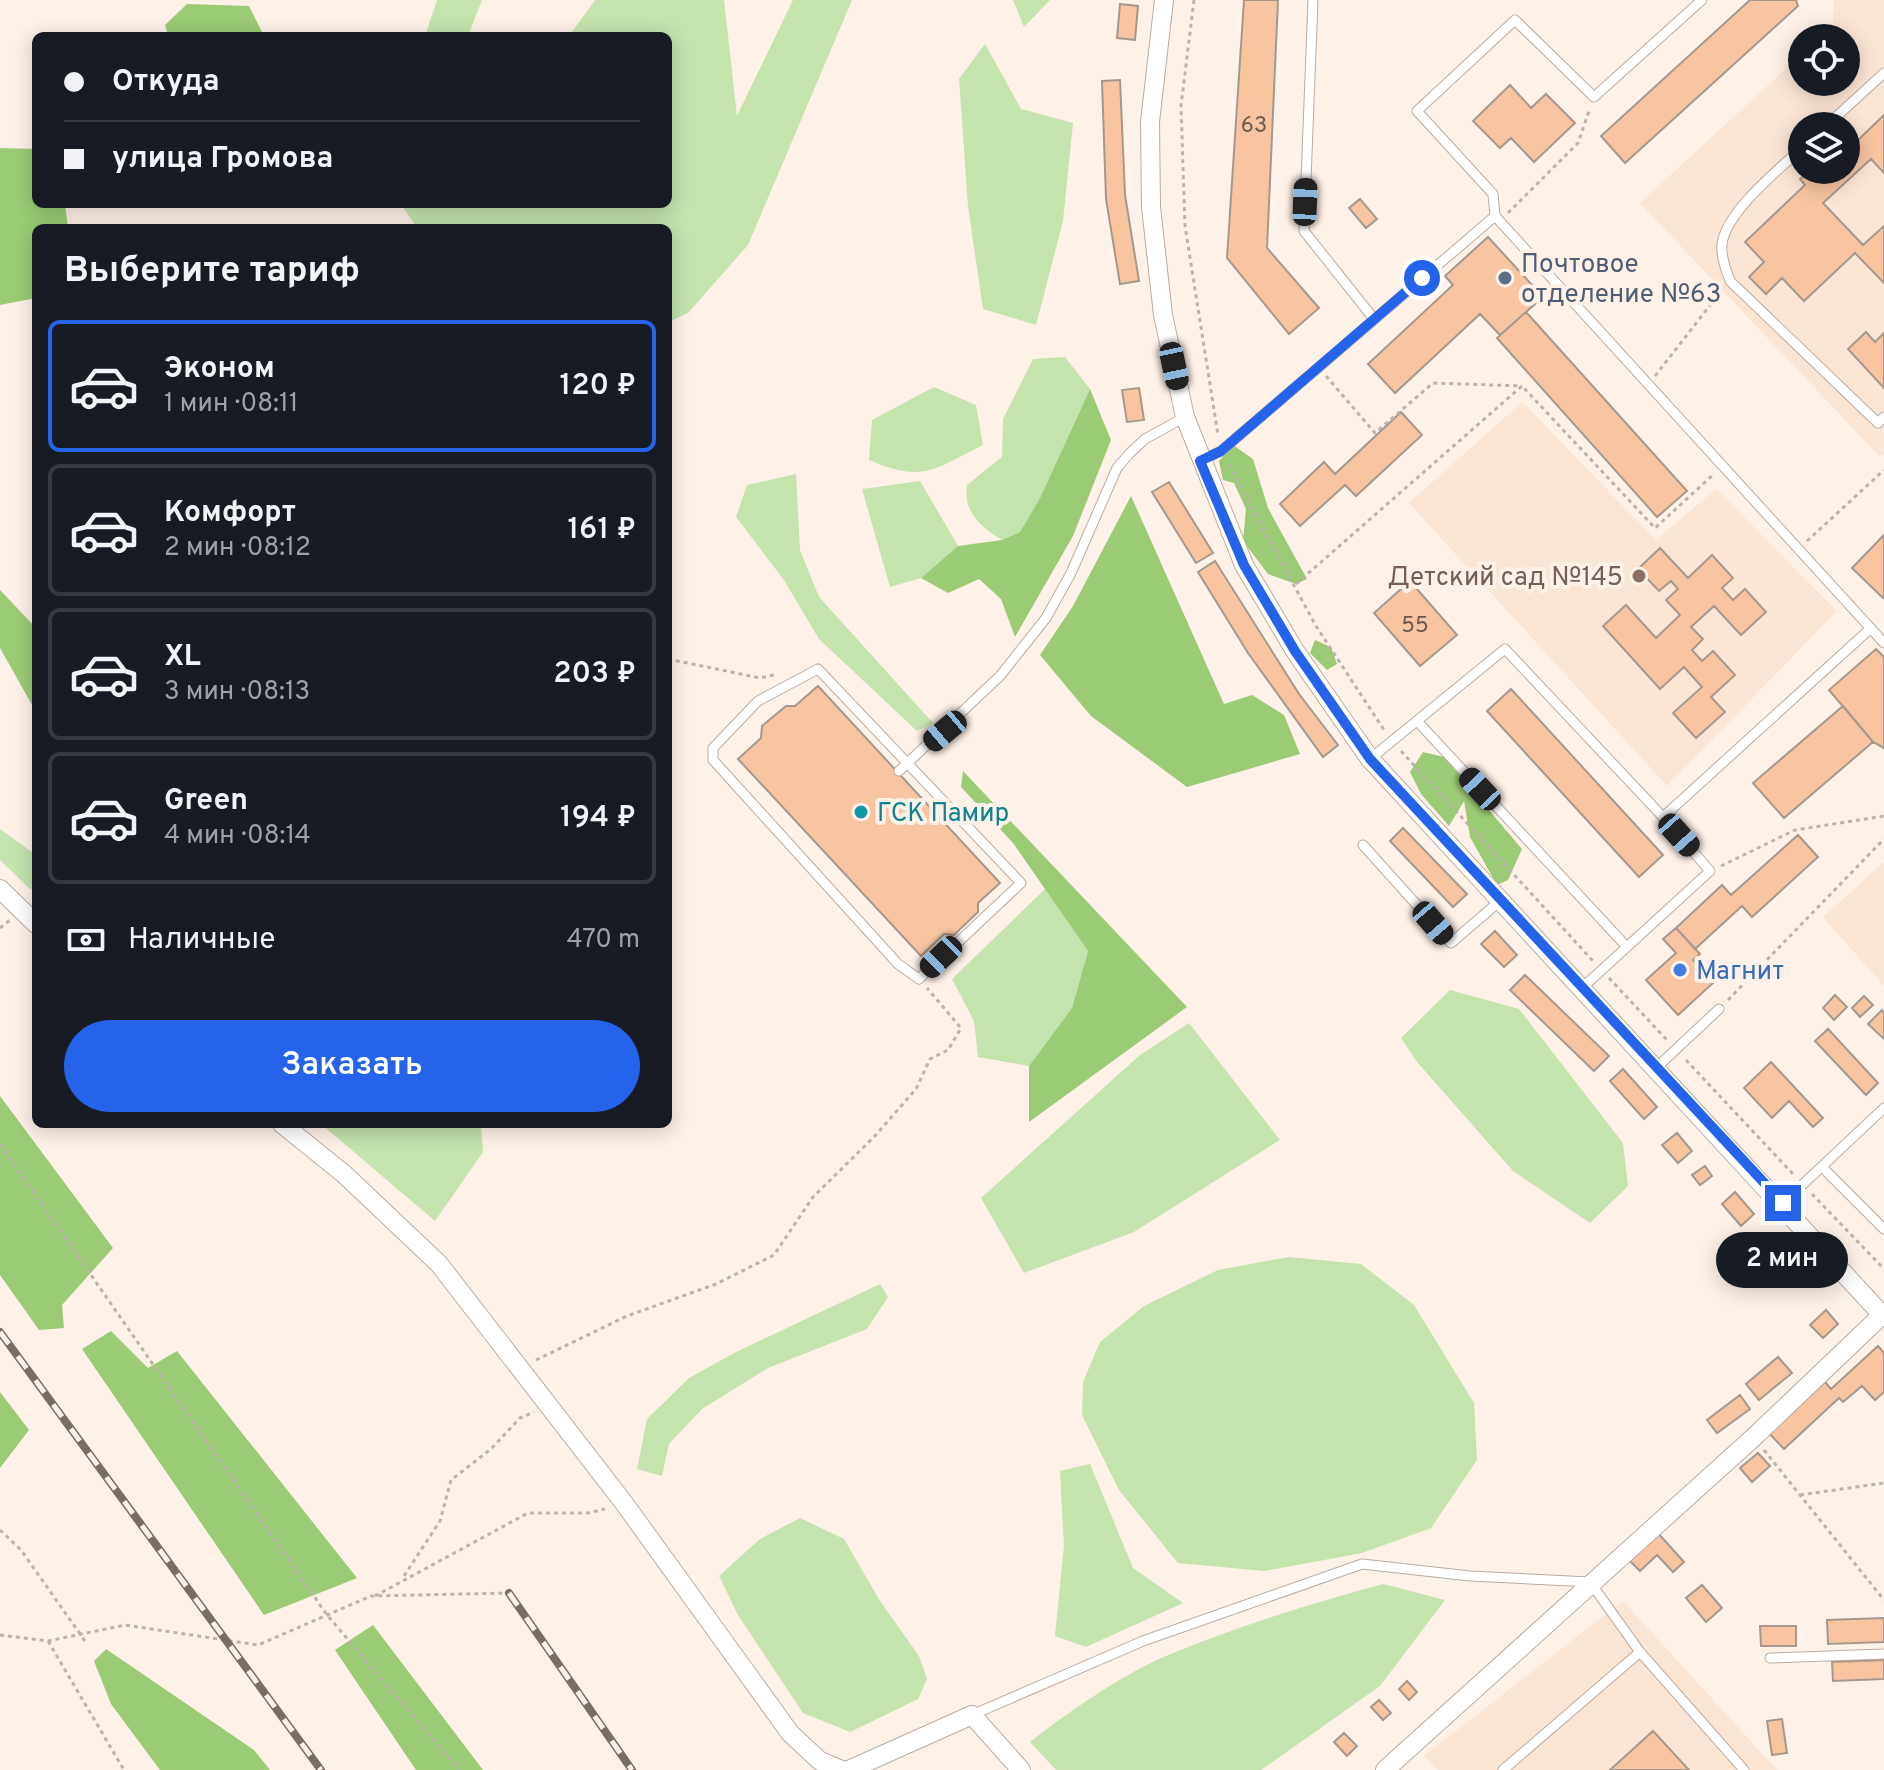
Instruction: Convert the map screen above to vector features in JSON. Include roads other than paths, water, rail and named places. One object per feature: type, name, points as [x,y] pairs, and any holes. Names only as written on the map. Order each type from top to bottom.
[{"type":"street","points":[[1164,0],[1150,122],[1151,207],[1163,315],[1185,417],[1244,565],[1295,651],[1370,759],[1783,1203],[1883,1316],[1754,1437],[1385,1770]]},
{"type":"street","points":[[0,889],[32,920]]},
{"type":"street","points":[[287,1128],[344,1174],[439,1264],[624,1503],[790,1733],[820,1761],[842,1770]]},
{"type":"street","points":[[849,1770],[972,1715],[1021,1770]]},
{"type":"lane","points":[[1313,0],[1304,231],[1374,319]]},
{"type":"lane","points":[[1697,2],[1594,97],[1515,20],[1417,111],[1493,194],[1497,218],[1884,643]]},
{"type":"lane","points":[[1841,112],[1884,73]]},
{"type":"lane","points":[[1788,162],[1729,221],[1722,245],[1730,281],[1878,423],[1884,417]]},
{"type":"lane","points":[[1200,461],[1221,451],[1497,218]]},
{"type":"lane","points":[[899,771],[957,720],[1000,676],[1046,618],[1071,573],[1117,468],[1145,439],[1185,417]]},
{"type":"lane","points":[[1663,817],[1871,628]]},
{"type":"lane","points":[[1370,759],[1505,649],[1663,817],[1710,871],[1582,988]]},
{"type":"lane","points":[[818,669],[907,763],[1021,883],[919,979],[898,964],[713,760],[713,748],[758,701],[818,669]]},
{"type":"lane","points":[[1417,721],[1627,947]]},
{"type":"lane","points":[[1363,845],[1451,943],[1501,900]]},
{"type":"lane","points":[[1656,1068],[1719,1009]]},
{"type":"lane","points":[[1783,1203],[1884,1108]]},
{"type":"lane","points":[[1822,1167],[1884,1229]]},
{"type":"lane","points":[[972,1715],[1143,1641],[1362,1564],[1470,1576],[1590,1582],[1640,1652],[1744,1770]]},
{"type":"lane","points":[[1503,1770],[1640,1652]]},
{"type":"lane","points":[[1770,1658],[1884,1654]]},
{"type":"railway","points":[[0,1332],[321,1770]]},
{"type":"railway","points":[[509,1593],[632,1770]]},
{"type":"place","name":"Почтовое отделение №63","points":[[1505,278]]},
{"type":"place","name":"Детский сад №145","points":[[1639,576]]},
{"type":"place","name":"ГСК Памир","points":[[861,812]]},
{"type":"place","name":"Магнит","points":[[1680,970]]}]
